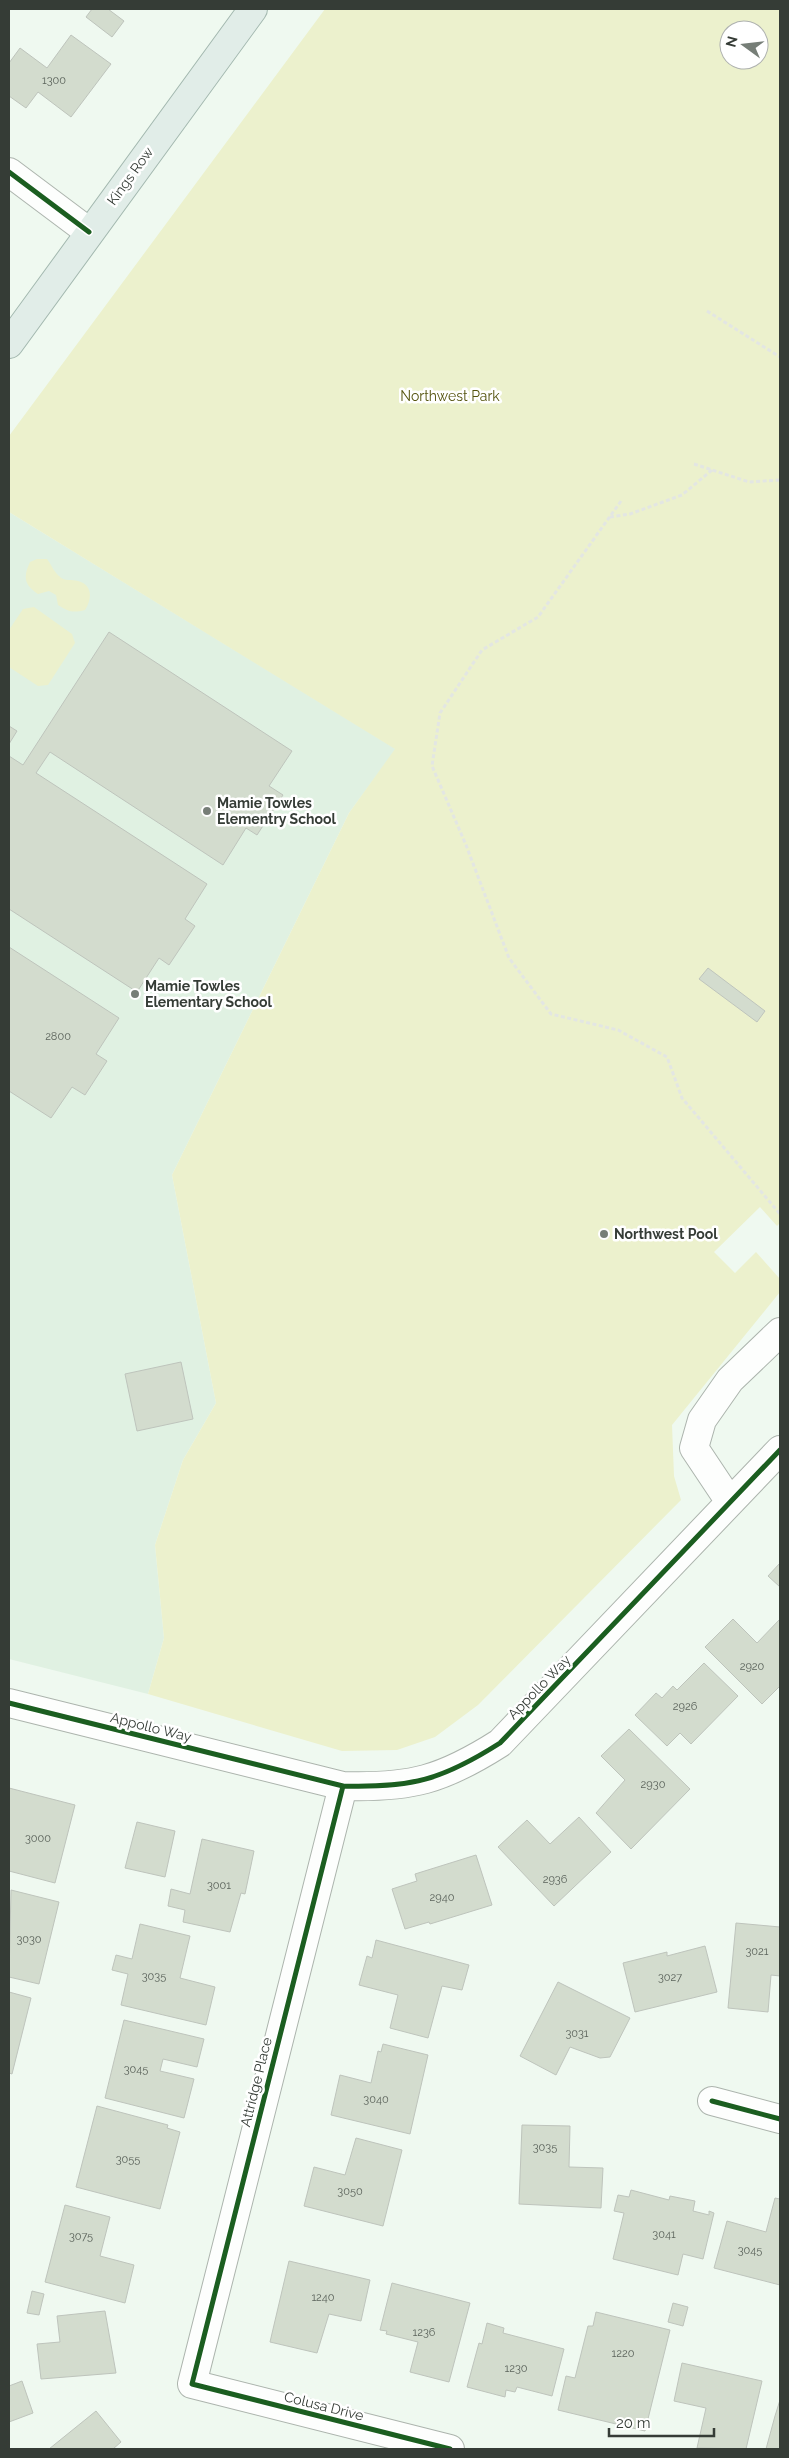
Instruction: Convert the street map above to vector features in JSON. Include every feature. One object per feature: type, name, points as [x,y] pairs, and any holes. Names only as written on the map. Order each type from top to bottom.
[{"type":"main road","name":"Kings Row","points":[[9,344],[253,9]]},
{"type":"street","points":[[9,172],[89,232]]},
{"type":"street","points":[[730,1502],[694,1448],[702,1420],[730,1380],[780,1332]]},
{"type":"street","name":"Appollo Way","points":[[9,1703],[342,1786],[383,1787],[424,1781],[465,1765],[500,1743],[780,1450]]},
{"type":"street","name":"Attridge Place","points":[[192,2384],[342,1786]]},
{"type":"street","points":[[712,2102],[780,2119]]},
{"type":"street","name":"Colusa Drive","points":[[192,2384],[450,2449]]},
{"type":"path","points":[[707,311],[780,357]]},
{"type":"path","points":[[694,464],[749,482],[780,480]]},
{"type":"path","points":[[609,517],[630,514],[682,495],[712,470]]},
{"type":"path","points":[[621,502],[538,617],[482,650],[440,713],[432,766],[466,845],[509,958],[551,1014],[618,1030],[667,1057],[682,1098],[780,1214]]},
{"type":"shaded area","name":"Mamie Towles Elementary School","points":[[9,512],[396,749],[349,813],[172,1175],[216,1403],[183,1460],[155,1545],[164,1638],[148,1694],[9,1659]]},
{"type":"green space","name":"Northwest Park","points":[[325,9],[780,9],[780,1223],[777,1226],[760,1207],[714,1252],[735,1273],[756,1252],[780,1279],[780,1292],[672,1425],[674,1476],[681,1500],[478,1705],[435,1737],[397,1750],[342,1751],[148,1694],[164,1638],[155,1545],[183,1460],[216,1403],[172,1175],[349,813],[395,749],[9,512],[9,436]]},
{"type":"green space","points":[[37,559],[47,559],[61,578],[78,581],[89,589],[90,597],[85,610],[74,612],[68,610],[58,605],[56,595],[49,591],[38,594],[27,584],[26,572],[30,562]]},
{"type":"green space","points":[[34,607],[72,634],[75,643],[48,685],[38,686],[9,667],[9,630],[23,609]]},
{"type":"building","points":[[92,9],[108,9],[124,21],[112,37],[86,17]]},
{"type":"building","points":[[71,35],[111,64],[71,117],[38,92],[26,108],[9,96],[9,63],[20,48],[47,68]]},
{"type":"building","name":"Mamie Towles Elementry School","points":[[109,632],[292,751],[269,786],[283,795],[257,835],[246,828],[223,865],[50,752],[36,773],[207,884],[185,919],[195,926],[169,965],[159,958],[137,992],[9,909],[9,756],[23,765]]},
{"type":"building","points":[[9,726],[17,731],[9,744]]},
{"type":"building","points":[[9,947],[119,1018],[96,1054],[107,1061],[85,1095],[72,1087],[51,1118],[9,1091]]},
{"type":"building","points":[[708,968],[765,1011],[757,1022],[699,979]]},
{"type":"building","points":[[181,1362],[193,1419],[137,1431],[125,1374]]},
{"type":"building","points":[[780,1563],[780,1587],[768,1576]]},
{"type":"building","points":[[733,1619],[757,1643],[780,1619],[780,1686],[762,1704],[705,1647]]},
{"type":"building","points":[[704,1663],[738,1696],[691,1744],[680,1733],[667,1746],[635,1715],[656,1693],[662,1698],[673,1686],[677,1690]]},
{"type":"building","points":[[629,1729],[690,1789],[631,1849],[596,1813],[625,1780],[601,1756]]},
{"type":"building","points":[[9,1788],[75,1805],[55,1883],[9,1871]]},
{"type":"building","points":[[579,1817],[611,1852],[554,1906],[498,1847],[527,1820],[550,1844]]},
{"type":"building","points":[[137,1822],[175,1831],[165,1877],[125,1868]]},
{"type":"building","points":[[202,1839],[254,1851],[245,1894],[241,1893],[230,1932],[183,1922],[185,1910],[168,1906],[171,1889],[190,1894]]},
{"type":"building","points":[[476,1855],[492,1905],[430,1924],[429,1922],[405,1929],[392,1889],[417,1881],[415,1874]]},
{"type":"building","points":[[11,1890],[59,1902],[39,1984],[9,1977]]},
{"type":"building","points":[[736,1923],[780,1927],[780,1976],[771,1975],[768,2012],[728,2008]]},
{"type":"building","points":[[140,1924],[190,1936],[180,1978],[215,1987],[206,2025],[121,2005],[128,1974],[112,1970],[116,1955],[132,1959]]},
{"type":"building","points":[[376,1940],[469,1965],[462,1990],[442,1986],[428,2038],[390,2028],[398,1995],[359,1985],[367,1956],[372,1958]]},
{"type":"building","points":[[705,1946],[717,1992],[635,2012],[623,1963],[667,1952],[667,1956]]},
{"type":"building","points":[[558,1982],[630,2018],[610,2057],[600,2058],[570,2047],[556,2075],[520,2056]]},
{"type":"building","points":[[9,1992],[31,1998],[12,2074],[9,2073]]},
{"type":"building","points":[[124,2020],[204,2039],[197,2067],[163,2059],[160,2071],[194,2079],[184,2118],[105,2098]]},
{"type":"building","points":[[383,2044],[428,2055],[410,2134],[331,2115],[340,2075],[371,2083],[378,2051],[381,2052]]},
{"type":"building","points":[[97,2106],[168,2125],[167,2128],[180,2132],[160,2209],[76,2187]]},
{"type":"building","points":[[522,2125],[570,2126],[569,2167],[603,2168],[601,2208],[519,2204]]},
{"type":"building","points":[[356,2138],[402,2150],[383,2226],[304,2206],[314,2167],[345,2175]]},
{"type":"building","points":[[631,2190],[669,2200],[670,2196],[695,2201],[693,2211],[709,2215],[709,2211],[714,2213],[703,2259],[683,2254],[678,2275],[613,2259],[624,2213],[614,2211],[618,2195],[629,2197]]},
{"type":"building","points":[[775,2198],[780,2199],[780,2285],[714,2268],[727,2221],[766,2232]]},
{"type":"building","points":[[65,2205],[110,2217],[100,2256],[134,2265],[125,2303],[45,2282]]},
{"type":"building","points":[[289,2261],[370,2280],[361,2321],[329,2314],[317,2353],[270,2342]]},
{"type":"building","points":[[392,2283],[470,2303],[449,2382],[410,2372],[418,2342],[386,2334],[387,2331],[380,2330]]},
{"type":"building","points":[[32,2291],[44,2294],[39,2315],[27,2313]]},
{"type":"building","points":[[673,2303],[688,2307],[683,2326],[668,2322]]},
{"type":"building","points":[[105,2311],[116,2373],[41,2379],[37,2344],[60,2342],[57,2316]]},
{"type":"building","points":[[596,2312],[670,2330],[645,2431],[558,2410],[566,2376],[575,2378],[588,2326],[593,2326]]},
{"type":"building","points":[[487,2323],[504,2328],[503,2333],[564,2349],[552,2396],[517,2387],[515,2392],[506,2390],[505,2397],[467,2387],[479,2343],[482,2344]]},
{"type":"building","points":[[682,2363],[762,2381],[746,2449],[697,2448],[706,2408],[674,2401]]},
{"type":"building","points":[[22,2381],[33,2413],[9,2422],[9,2386]]},
{"type":"building","points":[[780,2400],[780,2449],[766,2449],[775,2416]]},
{"type":"building","points":[[96,2411],[121,2442],[113,2449],[49,2449]]},
{"type":"cycle path","points":[[9,172],[89,232]]},
{"type":"cycle path","points":[[9,1703],[343,1786],[388,1785],[425,1779],[461,1766],[500,1743],[780,1450]]},
{"type":"cycle path","points":[[343,1786],[192,2384],[450,2449]]},
{"type":"cycle path","points":[[712,2101],[780,2119]]},
{"type":"place","name":"Mamie Towles Elementry School","points":[[207,811]]},
{"type":"place","name":"Mamie Towles Elementary School","points":[[135,994]]},
{"type":"place","name":"Northwest Pool","points":[[604,1234]]}]
